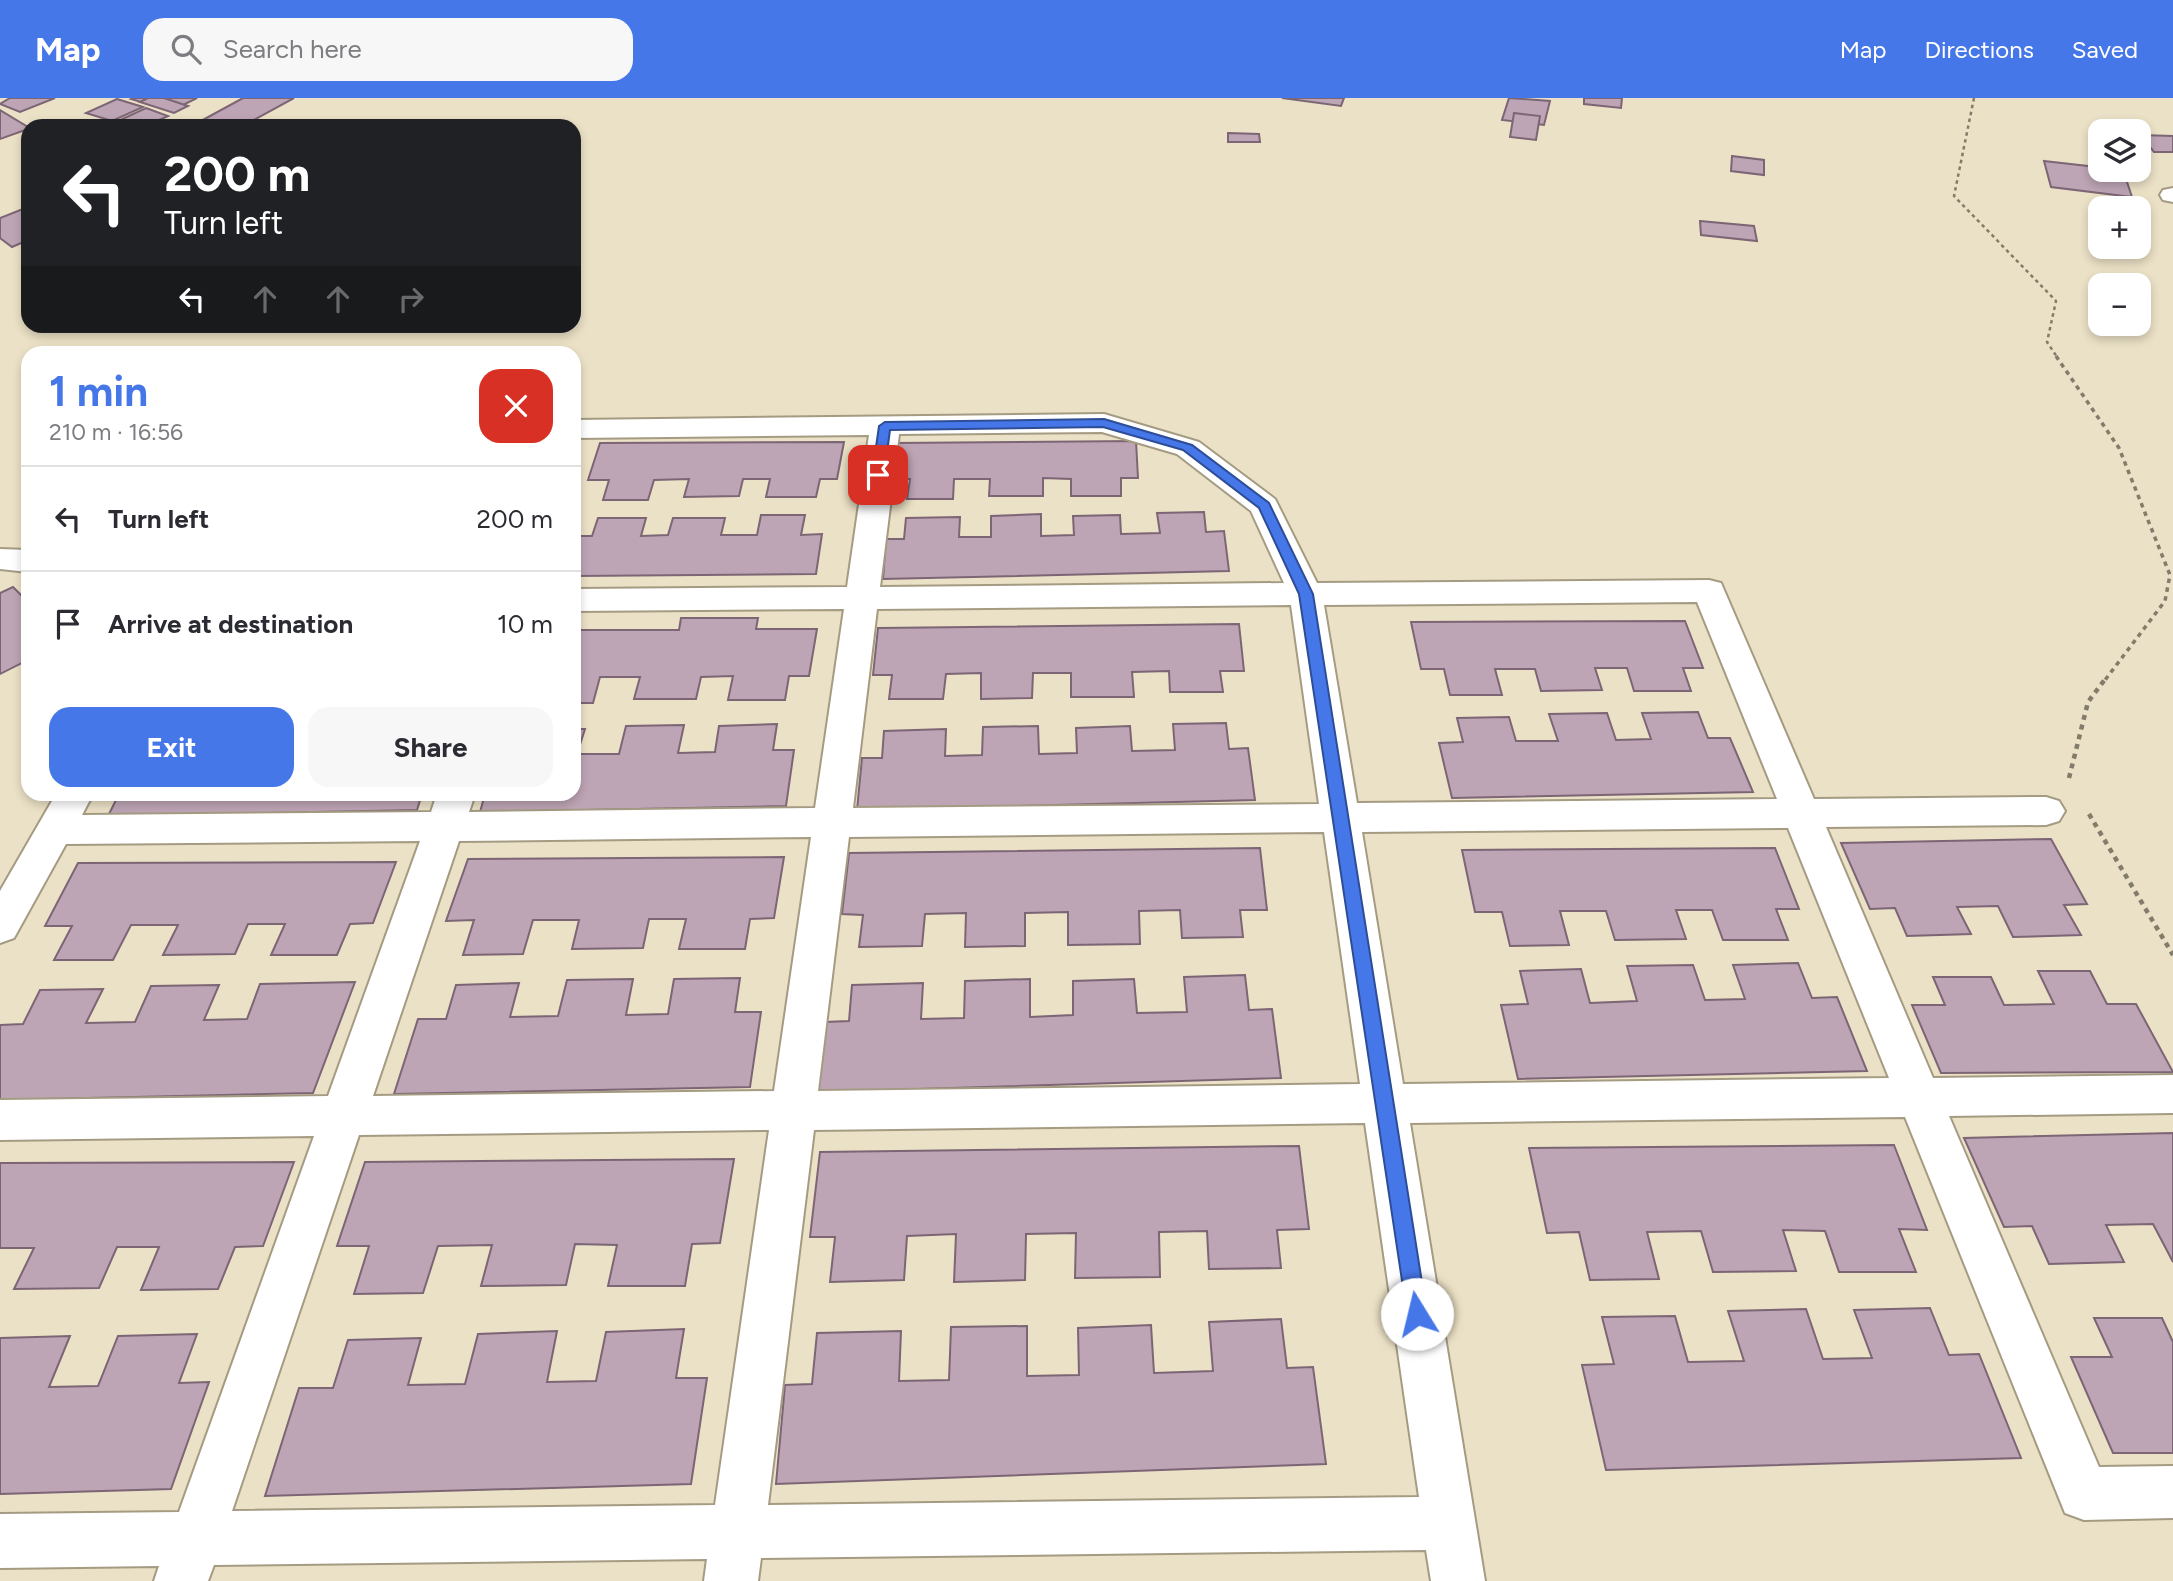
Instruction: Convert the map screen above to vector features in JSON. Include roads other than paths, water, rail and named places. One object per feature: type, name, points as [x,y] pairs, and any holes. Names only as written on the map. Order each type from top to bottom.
[{"type":"street","points":[[581,429],[1104,423],[1188,448],[1264,506],[1306,594],[1458,1581]]},
{"type":"street","points":[[734,1556],[885,426]]},
{"type":"street","points":[[0,559],[21,560]]},
{"type":"street","points":[[581,600],[1709,591],[2084,1494],[2173,1492]]},
{"type":"street","points":[[0,927],[71,801]]},
{"type":"street","points":[[55,830],[451,810],[832,822],[2046,811]]},
{"type":"street","points":[[188,1560],[451,810]]},
{"type":"street","points":[[0,1120],[1920,1100],[2173,1094]]},
{"type":"street","points":[[0,1541],[188,1560],[734,1556],[1449,1523]]}]
